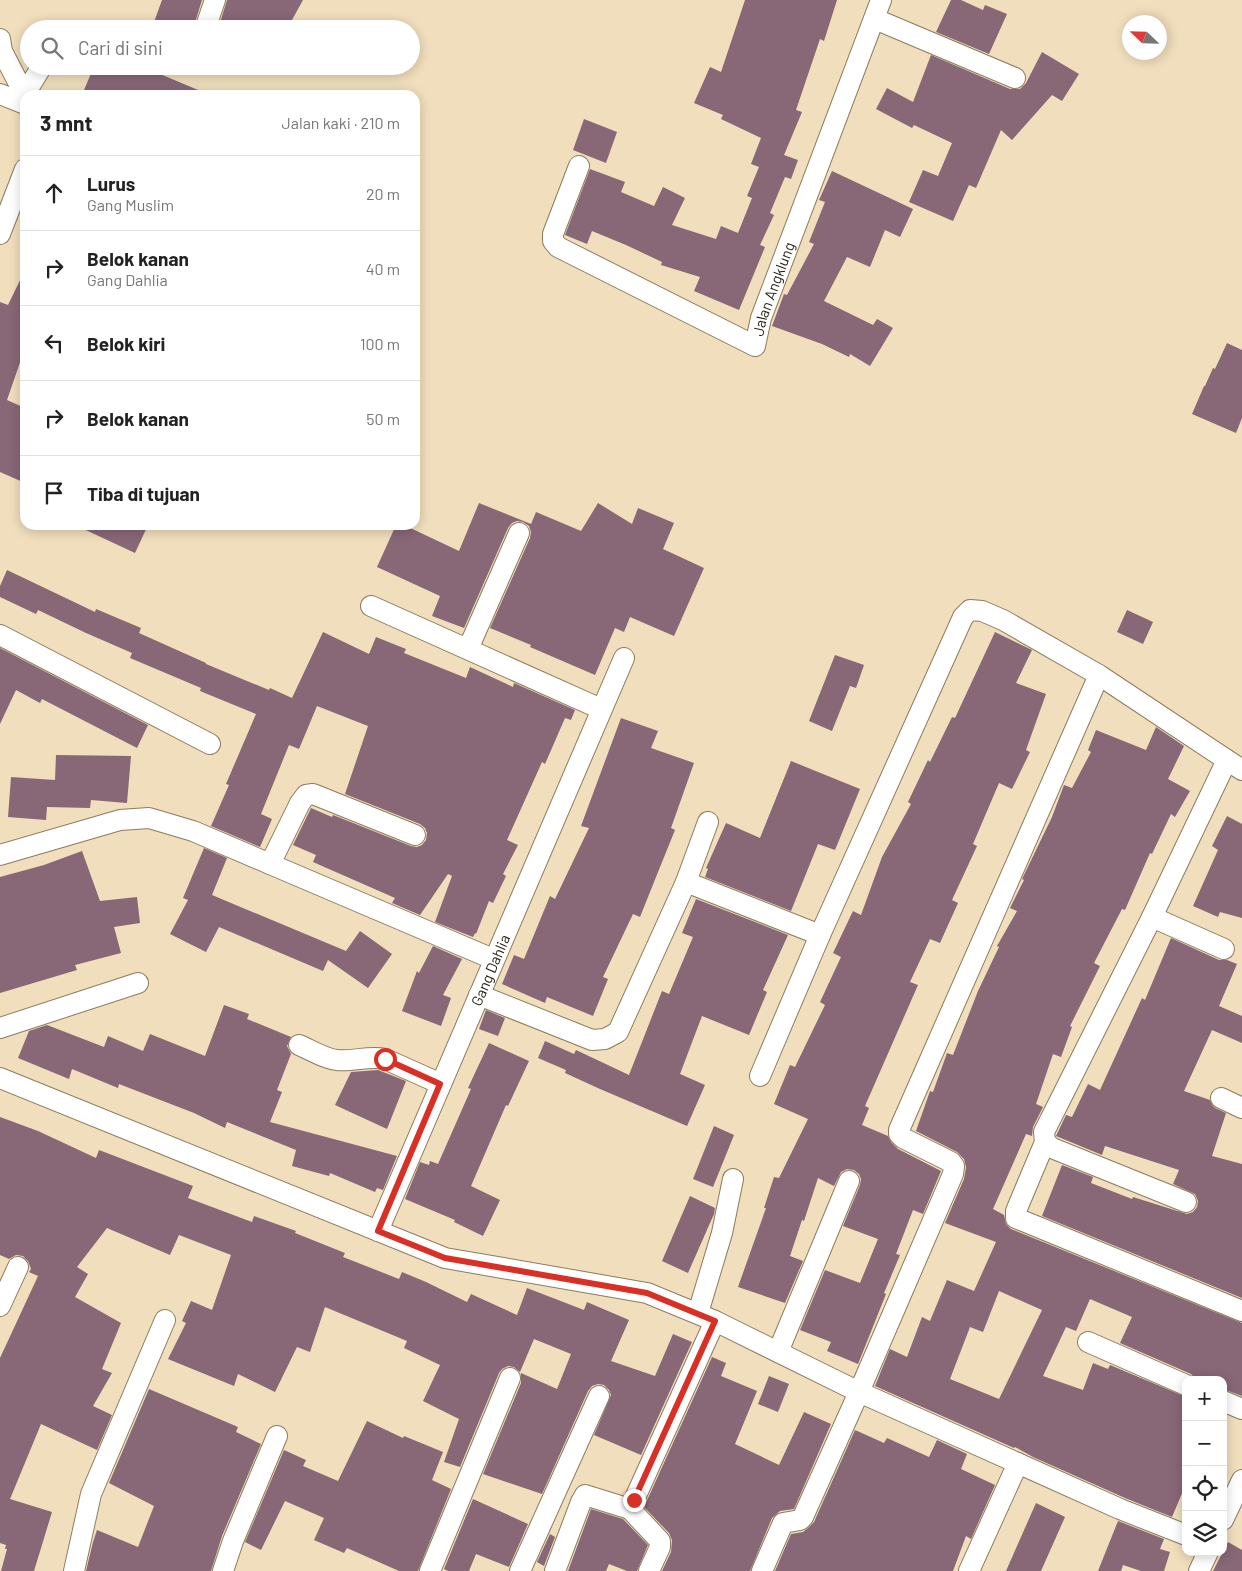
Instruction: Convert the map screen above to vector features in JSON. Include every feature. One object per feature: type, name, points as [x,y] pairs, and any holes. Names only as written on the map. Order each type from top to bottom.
[{"type":"street","points":[[208,20],[215,0]]},
{"type":"street","name":"Jalan Angklung","points":[[579,166],[553,234],[553,241],[558,247],[755,346],[761,318],[881,0]]},
{"type":"street","points":[[875,19],[1014,78]]},
{"type":"street","points":[[0,39],[2,51],[22,90]]},
{"type":"street","points":[[30,90],[37,75]]},
{"type":"street","points":[[0,94],[20,96]]},
{"type":"street","points":[[0,234],[20,182]]},
{"type":"street","points":[[468,649],[519,533]]},
{"type":"street","points":[[371,606],[601,709]]},
{"type":"street","points":[[760,1076],[820,935],[963,617],[970,610],[982,611],[1003,620],[1099,675],[1234,765],[1152,918],[1044,1132],[1044,1142],[1016,1211],[1016,1218],[1242,1311]]},
{"type":"street","points":[[0,635],[210,744]]},
{"type":"street","name":"Gang Dahlia","points":[[378,1231],[493,959],[624,658]]},
{"type":"street","points":[[762,1571],[783,1523],[800,1520],[803,1517],[953,1174],[954,1166],[951,1162],[903,1138],[899,1130],[1099,675]]},
{"type":"street","points":[[270,864],[300,803],[306,795],[313,794],[416,834]]},
{"type":"street","points":[[0,855],[120,820],[149,818],[193,831],[493,959]]},
{"type":"street","points":[[479,995],[592,1040],[605,1039],[618,1032],[686,882],[708,822]]},
{"type":"street","points":[[686,882],[820,935]]},
{"type":"street","points":[[1152,918],[1224,950]]},
{"type":"street","points":[[0,1028],[138,983]]},
{"type":"street","points":[[300,1045],[334,1060],[378,1057],[440,1084]]},
{"type":"street","points":[[0,1078],[445,1258],[647,1293],[706,1317],[859,1392],[1120,1509],[1182,1533]]},
{"type":"street","points":[[1221,1098],[1242,1108]]},
{"type":"street","points":[[1044,1142],[1052,1148],[1186,1202]]},
{"type":"street","points":[[630,1509],[706,1317],[734,1179]]},
{"type":"street","points":[[778,1352],[849,1181]]},
{"type":"street","points":[[0,1306],[18,1267]]},
{"type":"street","points":[[74,1571],[91,1494],[165,1320]]},
{"type":"street","points":[[1088,1342],[1182,1382]]},
{"type":"street","points":[[430,1571],[510,1378]]},
{"type":"street","points":[[520,1571],[598,1396]]},
{"type":"street","points":[[1227,1403],[1242,1409]]},
{"type":"street","points":[[222,1571],[277,1436]]},
{"type":"street","points":[[969,1571],[1018,1463]]},
{"type":"street","points":[[1227,1512],[1242,1480]]},
{"type":"street","points":[[556,1571],[583,1497],[588,1495],[630,1509],[660,1542],[660,1547],[649,1571]]},
{"type":"building","points":[[162,0],[202,0],[196,20],[155,20]]},
{"type":"building","points":[[227,0],[303,0],[292,20],[221,20]]},
{"type":"building","points":[[745,0],[837,0],[824,41],[820,39],[796,110],[802,112],[784,155],[798,160],[791,179],[785,177],[770,213],[774,215],[760,245],[765,247],[739,310],[694,291],[700,277],[661,265],[662,262],[626,245],[592,231],[587,244],[565,235],[590,169],[625,182],[621,192],[654,206],[663,187],[685,198],[672,225],[716,239],[721,226],[738,233],[752,198],[747,196],[759,167],[751,164],[761,138],[721,119],[723,115],[694,103],[710,67],[721,72]]},
{"type":"building","points":[[951,0],[961,0],[983,10],[985,5],[1007,14],[989,54],[936,32]]},
{"type":"building","points":[[1042,52],[1079,74],[1062,101],[1052,95],[1012,140],[1001,130],[976,188],[969,185],[953,221],[909,202],[923,170],[938,176],[952,143],[914,125],[912,128],[876,109],[887,88],[913,102],[931,55],[1010,89],[1020,89],[1026,83]]},
{"type":"building","points":[[90,75],[162,75],[198,90],[84,90]]},
{"type":"building","points":[[584,119],[617,132],[606,163],[573,150]]},
{"type":"building","points":[[832,171],[913,209],[900,237],[885,230],[870,267],[847,257],[824,301],[873,325],[877,319],[893,328],[870,366],[850,354],[849,357],[822,344],[772,326],[784,294],[787,295],[814,244],[809,242],[825,202],[819,200]]},
{"type":"building","points":[[20,280],[20,362],[7,400],[20,406],[20,481],[0,472],[0,302],[8,305]]},
{"type":"building","points":[[1227,343],[1242,350],[1242,418],[1236,433],[1192,414],[1204,386],[1213,368],[1215,369]]},
{"type":"building","points":[[479,503],[531,524],[536,512],[581,531],[598,503],[632,524],[638,508],[674,523],[663,549],[704,568],[674,636],[630,617],[624,632],[615,628],[595,675],[490,628],[530,538],[529,526],[523,522],[517,521],[512,523],[508,528],[464,628],[432,616],[440,596],[377,567],[394,530],[415,530],[459,551]]},
{"type":"building","points":[[86,530],[146,530],[135,553]]},
{"type":"building","points":[[7,570],[95,612],[96,609],[141,628],[139,633],[206,664],[292,698],[323,632],[369,654],[376,637],[406,649],[404,653],[466,678],[470,667],[513,687],[514,683],[575,710],[571,720],[565,718],[545,764],[542,762],[507,840],[518,845],[503,874],[506,876],[493,903],[489,901],[476,934],[473,937],[435,922],[452,876],[448,874],[420,915],[392,903],[395,898],[313,862],[316,855],[293,845],[311,808],[411,846],[417,847],[422,845],[426,840],[427,833],[420,824],[345,794],[368,726],[317,706],[299,749],[289,745],[261,814],[272,819],[260,847],[211,826],[229,785],[226,784],[256,714],[200,691],[201,688],[130,658],[132,653],[38,610],[36,614],[0,597],[0,586]]},
{"type":"building","points":[[1127,610],[1153,622],[1143,644],[1117,632]]},
{"type":"building","points":[[995,632],[1032,650],[1016,683],[1046,694],[1026,750],[1030,752],[1012,789],[999,783],[973,844],[977,846],[952,900],[958,903],[940,943],[930,939],[910,982],[918,985],[865,1106],[869,1108],[862,1125],[888,1136],[898,1149],[941,1171],[923,1214],[913,1210],[896,1254],[900,1255],[858,1364],[827,1351],[831,1342],[800,1330],[825,1270],[860,1283],[878,1239],[843,1226],[860,1185],[861,1179],[859,1174],[854,1170],[847,1169],[841,1172],[834,1186],[818,1178],[790,1256],[803,1261],[785,1303],[738,1287],[766,1208],[764,1208],[774,1177],[779,1178],[808,1119],[774,1104],[790,1065],[795,1067],[825,1005],[820,1002],[841,957],[833,953],[853,911],[861,915],[882,857],[911,804],[908,802],[928,760],[930,762],[952,717],[955,718]]},
{"type":"building","points":[[0,648],[148,725],[137,748],[42,699],[40,703],[16,690],[0,724]]},
{"type":"building","points":[[835,655],[864,665],[856,688],[850,686],[832,731],[809,721]]},
{"type":"building","points":[[621,718],[658,731],[651,748],[694,763],[671,828],[675,830],[640,917],[633,914],[603,977],[608,979],[593,1016],[547,997],[545,1003],[502,984],[514,955],[524,959],[550,896],[555,899],[589,828],[581,826]]},
{"type":"building","points":[[1156,727],[1184,746],[1168,779],[1190,791],[1175,817],[1171,814],[1152,854],[1150,853],[1125,910],[1122,909],[1094,963],[1100,966],[1070,1026],[1072,1027],[1061,1057],[1053,1054],[1036,1104],[1043,1107],[1033,1127],[1032,1136],[1026,1134],[993,1209],[1004,1215],[1006,1224],[1011,1229],[1242,1323],[1242,1396],[1227,1390],[1227,1376],[1193,1376],[1120,1343],[1132,1317],[1090,1299],[1076,1331],[1066,1327],[1043,1376],[1083,1390],[1093,1363],[1108,1369],[1110,1365],[1182,1395],[1182,1493],[1172,1517],[1125,1498],[1033,1457],[1015,1447],[875,1386],[890,1349],[907,1357],[922,1317],[930,1321],[947,1280],[974,1291],[996,1242],[945,1223],[964,1179],[966,1167],[964,1159],[957,1152],[916,1131],[930,1091],[933,1092],[947,1053],[953,1055],[978,991],[999,947],[997,946],[1017,911],[1010,908],[1052,817],[1064,785],[1072,788],[1091,752],[1088,750],[1096,730],[1146,750]],"holes":[[[999,1291],[1042,1310],[999,1399],[950,1379],[970,1327],[983,1332]]]},
{"type":"building","points":[[56,755],[131,756],[127,803],[91,800],[90,808],[47,807],[46,820],[8,817],[11,777],[55,780]]},
{"type":"building","points":[[791,761],[860,789],[835,850],[818,844],[791,911],[705,877],[708,869],[706,868],[726,823],[760,838]]},
{"type":"building","points":[[1227,816],[1242,824],[1242,918],[1220,912],[1218,917],[1193,906],[1218,850],[1212,846]]},
{"type":"building","points":[[204,848],[227,858],[212,895],[346,951],[360,931],[392,954],[368,988],[328,960],[323,971],[219,927],[206,952],[170,934],[188,900],[183,898]]},
{"type":"building","points":[[82,851],[100,901],[137,897],[140,923],[114,927],[121,953],[75,965],[77,970],[0,993],[0,877],[44,865]]},
{"type":"building","points":[[696,899],[788,935],[763,990],[767,992],[749,1035],[702,1016],[680,1074],[705,1085],[687,1126],[600,1089],[565,1073],[566,1070],[538,1058],[545,1041],[574,1054],[576,1050],[629,1075],[662,991],[669,994],[693,937],[682,933]]},
{"type":"building","points":[[1171,938],[1219,960],[1227,960],[1237,964],[1219,1006],[1242,1016],[1242,1043],[1212,1030],[1184,1091],[1210,1100],[1215,1108],[1226,1113],[1212,1156],[1242,1164],[1242,1298],[1042,1216],[1062,1165],[1093,1177],[1091,1183],[1132,1199],[1133,1197],[1187,1214],[1193,1212],[1197,1207],[1198,1201],[1195,1194],[1173,1184],[1179,1170],[1105,1146],[1102,1155],[1056,1136],[1066,1115],[1072,1117],[1088,1084],[1100,1090],[1142,998],[1145,1000]]},
{"type":"building","points":[[433,946],[462,959],[443,995],[451,998],[441,1026],[402,1011],[417,971],[419,973]]},
{"type":"building","points":[[224,1005],[249,1014],[247,1019],[291,1037],[287,1046],[291,1054],[277,1090],[282,1092],[270,1122],[397,1156],[383,1190],[377,1188],[375,1192],[330,1173],[329,1176],[292,1166],[296,1150],[227,1122],[225,1128],[194,1113],[119,1084],[118,1088],[72,1069],[69,1079],[18,1058],[29,1031],[47,1025],[104,1047],[108,1036],[143,1051],[150,1034],[205,1056]]},
{"type":"building","points":[[486,1010],[505,1018],[498,1036],[479,1029]]},
{"type":"building","points":[[489,1043],[529,1061],[508,1106],[506,1105],[471,1186],[500,1200],[483,1236],[454,1222],[455,1220],[405,1199],[420,1162],[429,1165],[430,1161],[438,1164],[471,1089],[468,1088]]},
{"type":"building","points":[[378,1070],[406,1081],[387,1129],[335,1105],[351,1072]]},
{"type":"building","points":[[0,1117],[38,1131],[96,1158],[99,1150],[193,1186],[188,1198],[252,1222],[254,1216],[296,1231],[295,1233],[345,1253],[343,1257],[399,1279],[402,1272],[467,1302],[471,1294],[517,1315],[527,1288],[584,1310],[587,1302],[629,1320],[611,1361],[655,1376],[673,1334],[692,1342],[641,1455],[594,1435],[611,1395],[604,1385],[592,1386],[588,1391],[542,1494],[483,1474],[521,1383],[521,1373],[557,1389],[571,1354],[534,1339],[520,1372],[514,1367],[508,1366],[502,1369],[460,1467],[444,1462],[459,1419],[423,1401],[440,1365],[404,1348],[407,1341],[325,1307],[310,1352],[297,1347],[275,1392],[238,1374],[234,1386],[168,1359],[186,1323],[182,1321],[191,1301],[212,1310],[231,1255],[179,1235],[170,1255],[107,1228],[77,1267],[88,1274],[75,1297],[121,1323],[102,1369],[112,1373],[93,1406],[112,1415],[97,1450],[41,1424],[10,1499],[52,1512],[34,1571],[1,1571],[7,1549],[5,1549],[6,1545],[0,1543],[0,1358],[38,1276],[29,1272],[31,1269],[28,1261],[23,1256],[16,1255],[9,1259],[0,1255]]},
{"type":"building","points":[[714,1126],[734,1135],[713,1187],[693,1179]]},
{"type":"building","points":[[690,1196],[715,1208],[688,1273],[662,1261]]},
{"type":"building","points":[[712,1357],[726,1363],[721,1376],[757,1391],[735,1444],[779,1465],[804,1412],[831,1424],[794,1509],[780,1511],[772,1518],[750,1571],[662,1571],[671,1552],[672,1540],[669,1533],[644,1507]]},
{"type":"building","points":[[769,1376],[789,1384],[778,1412],[758,1404]]},
{"type":"building","points":[[149,1389],[238,1427],[236,1432],[261,1444],[222,1536],[211,1571],[86,1571],[97,1530],[138,1547],[154,1506],[109,1483]]},
{"type":"building","points":[[367,1421],[403,1438],[404,1436],[443,1452],[432,1480],[451,1489],[418,1571],[399,1571],[347,1548],[344,1553],[314,1540],[324,1518],[285,1501],[261,1550],[245,1542],[284,1450],[306,1460],[303,1466],[338,1481]]},
{"type":"building","points":[[855,1430],[884,1443],[887,1438],[929,1457],[937,1440],[967,1454],[961,1469],[995,1485],[971,1539],[966,1536],[953,1571],[775,1571],[791,1534],[803,1532],[814,1522]]},
{"type":"building","points":[[473,1499],[528,1524],[509,1567],[476,1554],[469,1571],[448,1571],[444,1569]]},
{"type":"building","points":[[1036,1503],[1065,1517],[1041,1571],[1006,1571]]},
{"type":"building","points":[[591,1509],[623,1519],[648,1545],[637,1571],[627,1571],[609,1564],[606,1571],[568,1571]]},
{"type":"building","points":[[1118,1521],[1164,1539],[1160,1549],[1170,1552],[1164,1571],[1141,1571],[1123,1565],[1121,1571],[1098,1571]]},
{"type":"building","points":[[550,1534],[555,1537],[544,1566],[537,1562]]},
{"type":"building","points":[[1228,1542],[1242,1550],[1242,1571],[1213,1571],[1221,1556],[1227,1556]]},
{"type":"route","points":[[385,1059],[440,1084],[378,1231],[445,1258],[647,1293],[715,1321],[634,1500]]}]
